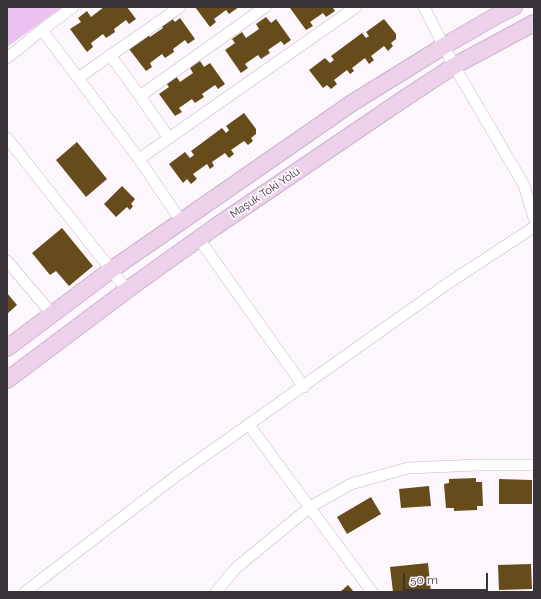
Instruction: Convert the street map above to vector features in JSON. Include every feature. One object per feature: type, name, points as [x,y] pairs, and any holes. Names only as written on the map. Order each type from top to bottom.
[{"type":"main road","points":[[7,348],[111,270],[352,102],[444,46],[514,7]]},
{"type":"main road","name":"Maşuk Toki Yolu","points":[[7,380],[127,290],[405,98],[454,66],[534,23]]},
{"type":"street","points":[[7,58],[73,7]]},
{"type":"street","points":[[78,78],[180,7]]},
{"type":"street","points":[[140,96],[265,7]]},
{"type":"street","points":[[139,159],[356,7]]},
{"type":"street","points":[[424,7],[454,66],[524,185],[534,218]]},
{"type":"street","points":[[42,30],[139,159],[181,221]]},
{"type":"street","points":[[110,55],[169,138]]},
{"type":"street","points":[[7,138],[127,290]]},
{"type":"street","points":[[25,592],[176,476],[304,387],[447,284],[534,227]]},
{"type":"street","points":[[199,239],[304,387]]},
{"type":"street","points":[[7,261],[52,314]]},
{"type":"street","points":[[249,425],[372,592]]},
{"type":"street","points":[[216,592],[236,568],[310,507],[351,484],[408,468],[478,465],[534,465]]},
{"type":"shaded area","points":[[7,7],[63,7],[7,47]]},
{"type":"building","points":[[104,7],[127,7],[136,19],[129,24],[126,20],[114,29],[115,32],[106,38],[103,34],[91,43],[93,47],[87,52],[70,29],[81,22],[78,18],[87,11],[91,17]]},
{"type":"building","points":[[195,7],[239,7],[229,14],[226,10],[214,19],[216,22],[210,27]]},
{"type":"building","points":[[335,7],[333,8],[335,11],[326,17],[323,13],[310,22],[313,26],[306,30],[290,8]]},
{"type":"building","points":[[170,16],[175,22],[180,18],[195,39],[188,44],[185,40],[173,49],[174,52],[165,58],[162,54],[150,63],[152,67],[146,71],[129,49],[139,42],[146,31],[150,37],[163,28],[160,23]]},
{"type":"building","points":[[266,17],[271,23],[276,19],[291,40],[284,45],[281,41],[268,50],[270,53],[261,59],[258,55],[245,64],[248,68],[241,73],[225,50],[235,43],[232,39],[242,32],[246,38],[259,29],[256,24]]},
{"type":"building","points":[[384,19],[396,34],[396,39],[391,43],[393,46],[388,51],[384,46],[371,56],[374,60],[369,64],[365,58],[352,68],[354,71],[350,74],[347,70],[334,80],[337,84],[331,89],[327,85],[323,88],[309,70],[325,58],[330,63],[334,60],[331,56],[362,33],[366,38],[369,36],[366,32]]},
{"type":"building","points":[[200,61],[204,67],[210,63],[225,84],[218,89],[215,85],[202,94],[204,97],[195,103],[192,99],[179,108],[182,112],[175,116],[159,94],[169,87],[166,83],[176,76],[180,82],[193,73],[190,68]]},
{"type":"building","points":[[244,113],[256,129],[256,134],[251,138],[253,141],[248,145],[244,141],[231,150],[234,154],[229,158],[225,153],[212,162],[214,166],[210,169],[207,164],[193,174],[197,179],[191,184],[187,179],[183,183],[169,164],[185,152],[190,158],[194,155],[191,151],[222,128],[226,133],[229,130],[226,126]]},
{"type":"building","points":[[77,142],[107,179],[86,197],[56,160]]},
{"type":"building","points":[[122,186],[135,199],[131,204],[133,206],[130,210],[127,207],[116,217],[104,204]]},
{"type":"building","points":[[62,228],[93,266],[69,286],[56,271],[50,275],[32,253]]},
{"type":"building","points":[[7,293],[17,305],[7,314]]},
{"type":"building","points":[[476,478],[476,482],[482,482],[483,506],[477,506],[477,510],[454,511],[454,508],[446,508],[444,484],[449,483],[449,479]]},
{"type":"building","points":[[499,479],[532,480],[532,504],[499,504]]},
{"type":"building","points":[[429,486],[431,506],[401,508],[399,489]]},
{"type":"building","points":[[371,497],[381,514],[347,534],[337,517]]},
{"type":"building","points":[[428,563],[431,592],[393,592],[390,567]]},
{"type":"building","points":[[531,564],[532,589],[499,590],[498,565]]},
{"type":"building","points":[[348,585],[354,592],[340,592]]}]
